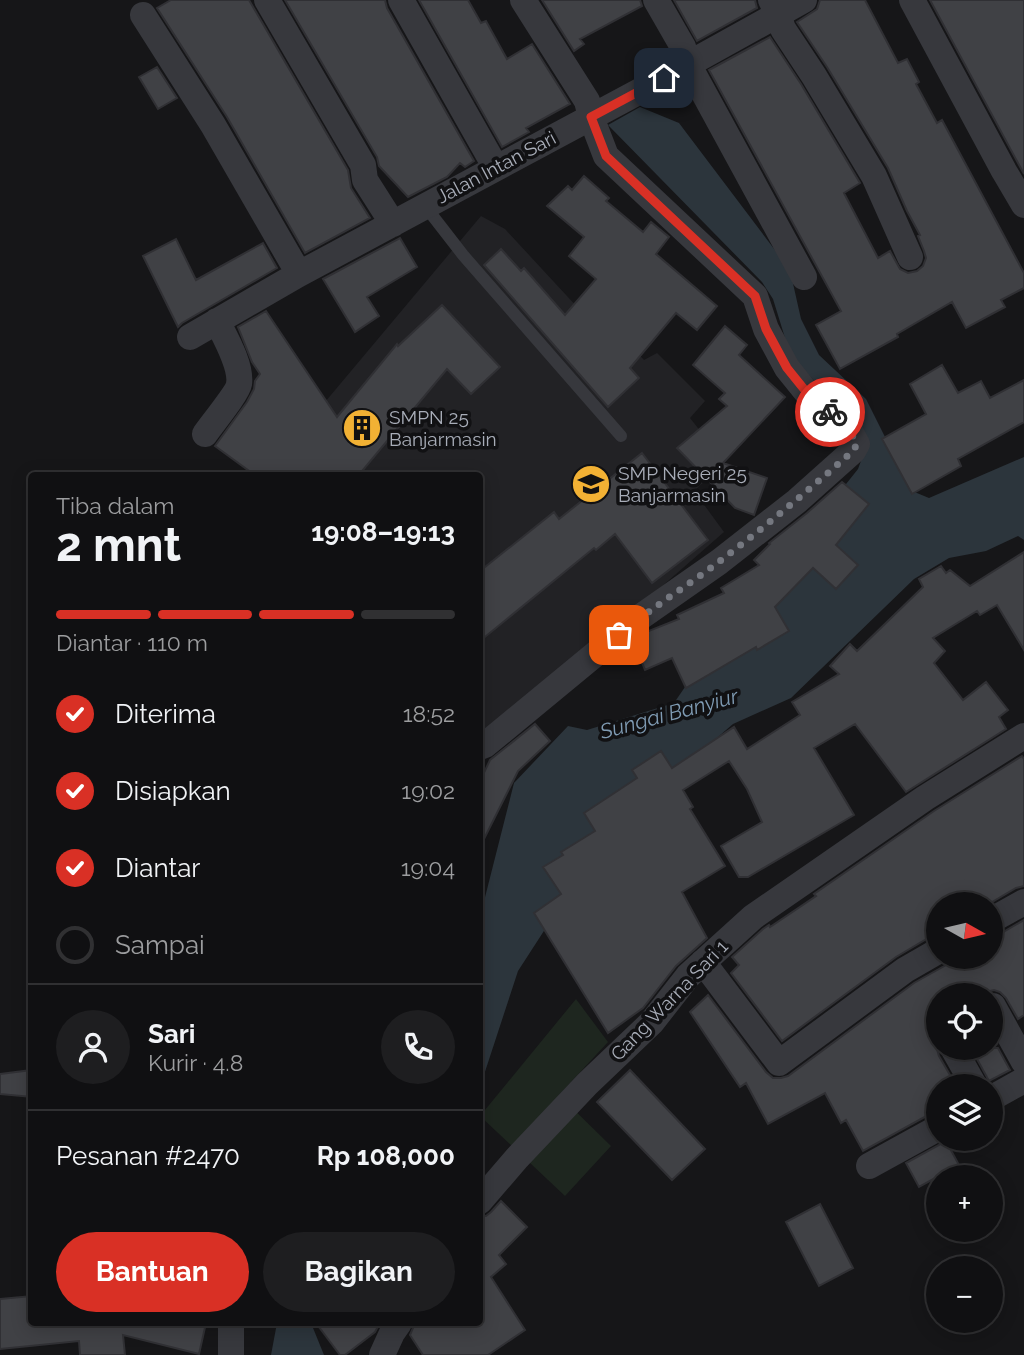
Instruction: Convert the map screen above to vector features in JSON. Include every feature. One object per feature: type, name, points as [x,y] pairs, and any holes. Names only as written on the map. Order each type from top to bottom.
[{"type":"street","points":[[267,0],[363,165],[365,180],[393,224]]},
{"type":"street","points":[[401,0],[496,168]]},
{"type":"street","points":[[483,746],[639,618],[719,562],[797,501],[853,451],[857,444],[849,429],[808,394],[787,368],[766,329],[755,296],[606,156],[587,101],[523,0]]},
{"type":"street","points":[[656,0],[804,277]]},
{"type":"street","name":"Jalan Intan Sari","points":[[190,337],[299,274],[688,64],[775,7],[804,0]]},
{"type":"street","points":[[912,0],[1024,205]]},
{"type":"street","points":[[775,7],[783,29],[874,176],[910,257]]},
{"type":"street","points":[[143,15],[213,125],[299,274]]},
{"type":"street","points":[[205,433],[239,386],[239,374],[232,349],[218,321]]},
{"type":"street","name":"Gang Warna Sari 1","points":[[483,1198],[587,1084],[652,1022],[688,976],[753,917],[925,798],[1024,736]]},
{"type":"street","points":[[1003,914],[1024,902]]},
{"type":"street","points":[[703,962],[779,1063],[905,970],[926,958]]},
{"type":"street","points":[[1003,1024],[1024,1062]]},
{"type":"street","points":[[1003,1092],[1024,1080]]},
{"type":"street","points":[[869,1166],[926,1135]]},
{"type":"street","points":[[231,1355],[232,1326]]},
{"type":"street","points":[[382,1355],[397,1326]]},
{"type":"lane","points":[[425,205],[463,256],[621,436]]},
{"type":"shaded area","name":"SMP Negeri 25 Banjarmasin","points":[[481,216],[505,229],[591,322],[603,316],[644,360],[657,353],[705,401],[690,418],[725,462],[694,491],[724,532],[483,743],[483,472],[266,472]]},
{"type":"shaded area","points":[[576,999],[608,1042],[559,1095],[611,1146],[565,1196],[483,1119],[483,1112]]},
{"type":"water","name":"Sungai Banyiur","points":[[640,107],[679,123],[784,262],[792,279],[801,319],[819,355],[866,399],[912,491],[929,498],[1024,457],[1024,540],[1018,536],[986,551],[949,558],[914,579],[791,698],[733,724],[674,775],[562,903],[518,971],[483,1078],[483,905],[514,783],[568,726],[587,730],[674,703],[685,687],[707,634],[784,562],[858,469],[865,450],[845,415],[790,354],[773,299],[762,282],[608,125]]},
{"type":"water","points":[[276,1326],[312,1326],[324,1355],[271,1355]]},
{"type":"building","points":[[171,0],[249,0],[348,170],[351,188],[370,218],[305,253],[227,117],[157,8]]},
{"type":"building","points":[[285,0],[385,0],[387,8],[474,161],[465,167],[460,163],[447,177],[408,197],[379,166],[377,157]]},
{"type":"building","points":[[419,0],[468,0],[481,23],[486,21],[507,59],[532,44],[570,104],[526,128],[529,132],[502,147]]},
{"type":"building","points":[[542,0],[640,0],[642,6],[580,39],[584,44],[574,51]]},
{"type":"building","points":[[674,0],[755,0],[757,8],[697,41]]},
{"type":"building","points":[[820,0],[865,0],[898,63],[907,59],[919,82],[916,84],[937,123],[942,120],[1024,273],[1024,288],[1001,300],[1005,307],[966,328],[952,302],[897,334],[898,337],[840,369],[816,325],[841,311],[709,70],[770,37],[860,183],[844,193],[878,258],[890,251],[900,269],[908,273],[917,271],[926,258],[918,236],[920,235],[888,168],[797,22],[817,9]]},
{"type":"building","points":[[930,0],[1024,0],[1024,174],[1018,163]]},
{"type":"building","points":[[157,67],[177,98],[158,109],[139,77]]},
{"type":"building","points":[[584,176],[609,198],[606,201],[643,232],[651,222],[669,237],[656,254],[717,306],[697,330],[676,313],[630,368],[639,378],[608,407],[484,265],[501,249],[521,271],[524,268],[565,315],[596,279],[569,256],[584,237],[547,206],[568,186],[572,190]]},
{"type":"building","points":[[400,238],[417,267],[367,297],[379,316],[355,332],[323,279]]},
{"type":"building","points":[[176,239],[196,280],[263,243],[277,268],[178,327],[143,256]]},
{"type":"building","points":[[442,305],[500,367],[471,394],[447,369],[361,472],[251,472],[215,446],[247,402],[260,374],[252,362],[238,327],[266,311],[337,417],[397,344],[398,346]]},
{"type":"building","points":[[725,326],[747,345],[739,355],[785,397],[723,463],[767,478],[754,515],[735,508],[677,448],[727,406],[719,399],[725,393],[693,365]]},
{"type":"building","points":[[942,365],[958,393],[981,381],[990,398],[1024,380],[1024,422],[958,459],[961,466],[912,494],[882,439],[926,414],[910,384]]},
{"type":"building","points":[[642,453],[708,540],[652,583],[615,534],[483,639],[483,569],[554,512],[559,519]]},
{"type":"building","points":[[842,482],[869,504],[836,545],[858,565],[836,589],[813,568],[775,607],[789,631],[686,688],[672,658],[645,670],[634,643],[646,632],[679,619],[677,615],[724,593],[721,588],[759,565],[754,560],[769,543]]},
{"type":"building","points":[[1024,552],[1024,650],[997,605],[980,615],[977,611],[933,638],[945,651],[934,663],[963,700],[986,682],[1008,710],[999,717],[1006,729],[906,792],[855,724],[814,748],[854,815],[748,877],[739,877],[721,846],[762,822],[747,789],[729,761],[683,790],[693,807],[690,809],[725,866],[682,892],[707,938],[676,966],[643,1008],[608,1033],[534,913],[561,894],[543,867],[595,831],[584,813],[637,778],[632,770],[661,751],[672,768],[734,727],[747,749],[800,715],[792,702],[839,674],[830,666],[850,644],[857,651],[923,587],[919,579],[941,566],[946,573],[950,570],[970,586]]},
{"type":"building","points":[[535,724],[550,741],[518,771],[483,841],[483,775],[490,760]]},
{"type":"building","points":[[1022,756],[1024,886],[1003,896],[1003,892],[926,892],[926,939],[896,957],[782,1041],[731,973],[739,965],[732,957],[763,929],[816,896],[814,894],[934,811]]},
{"type":"building","points":[[1024,920],[1024,1015],[1018,1019],[1003,995],[1003,983],[926,983],[926,1060],[941,1060],[949,1074],[926,1074],[926,1116],[863,1151],[846,1120],[841,1123],[825,1093],[768,1124],[746,1083],[740,1087],[690,1012],[708,995],[766,1072],[773,1078],[781,1078],[788,1076],[914,983],[937,970],[1003,970],[1003,932]]},
{"type":"building","points":[[1003,1057],[1010,1070],[1002,1074],[985,1074],[978,1060],[1003,1060]]},
{"type":"building","points":[[28,1070],[28,1097],[0,1094],[0,1074]]},
{"type":"building","points":[[630,1070],[705,1149],[672,1180],[597,1102]]},
{"type":"building","points":[[928,1151],[951,1151],[959,1165],[926,1165],[926,1183],[919,1187],[906,1163]]},
{"type":"building","points":[[501,1201],[527,1227],[499,1255],[506,1264],[491,1277],[525,1330],[488,1355],[423,1355],[410,1335],[414,1326],[483,1326],[483,1216]]},
{"type":"building","points":[[820,1204],[853,1268],[819,1286],[786,1222]]},
{"type":"building","points":[[28,1296],[28,1326],[205,1326],[199,1354],[123,1335],[125,1355],[80,1355],[79,1341],[0,1349],[0,1299]]},
{"type":"building","points":[[318,1326],[378,1326],[375,1332],[345,1355],[340,1355]]},
{"type":"way so far","points":[[619,635],[797,501],[853,451],[857,444],[849,429],[830,412]]},
{"type":"place","name":"SMPN 25 Banjarmasin","points":[[362,428]]},
{"type":"place","name":"SMP Negeri 25 Banjarmasin","points":[[591,484]]},
{"type":"route","points":[[664,78],[591,117],[606,156],[755,296],[766,329],[787,368],[808,394],[830,412]]}]
